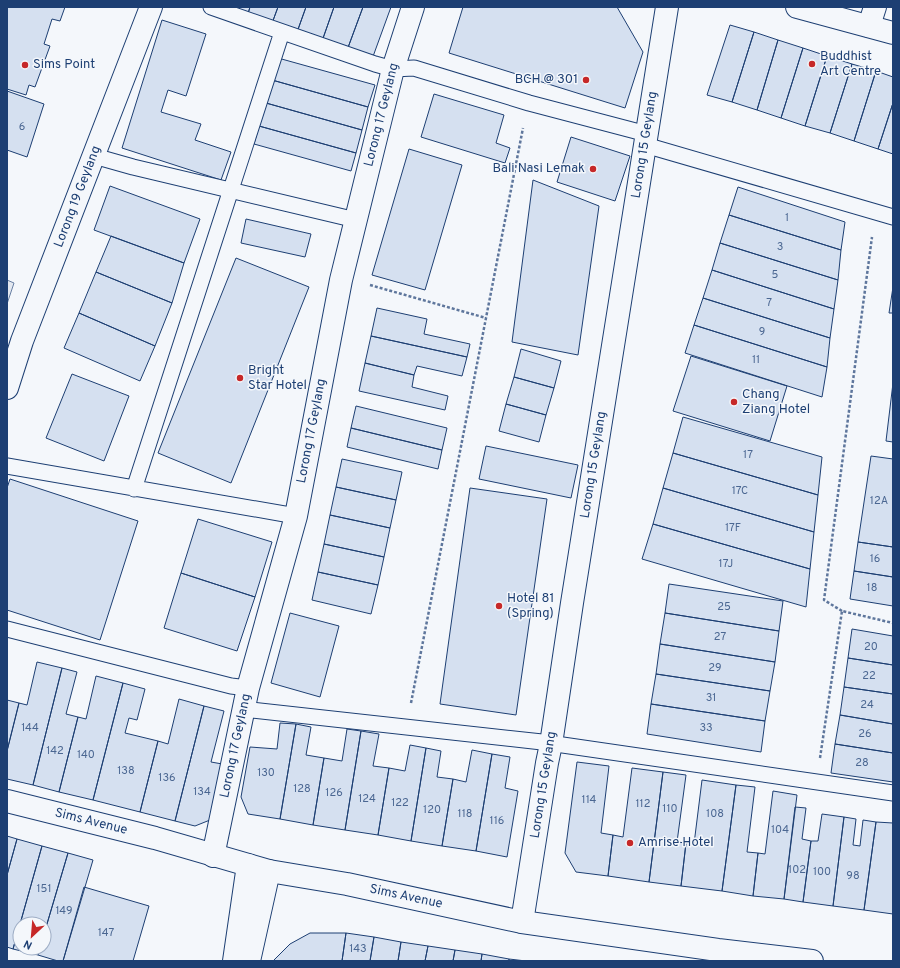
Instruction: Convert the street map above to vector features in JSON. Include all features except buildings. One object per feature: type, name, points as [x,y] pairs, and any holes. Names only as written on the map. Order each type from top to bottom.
[{"type":"street","name":"Lorong 19 Geylang","points":[[7,388],[22,341],[151,7]]},
{"type":"street","name":"Lorong 17 Geylang","points":[[213,856],[248,688],[296,516],[341,280],[393,69],[413,7]]},
{"type":"street","name":"Lorong 15 Geylang","points":[[522,922],[667,7]]},
{"type":"street","points":[[797,7],[872,17],[893,33]]},
{"type":"street","name":"Sims Avenue","points":[[7,801],[155,838],[269,871],[347,884],[522,922],[703,948],[812,961]]},
{"type":"street","points":[[234,961],[248,865]]},
{"type":"street","points":[[249,961],[269,871]]},
{"type":"lane","points":[[211,7],[393,69],[414,68],[893,217]]},
{"type":"lane","points":[[134,489],[282,32]]},
{"type":"lane","points":[[94,156],[356,220]]},
{"type":"lane","points":[[7,466],[296,516]]},
{"type":"lane","points":[[7,629],[231,686],[248,688]]},
{"type":"lane","points":[[243,709],[551,744],[893,793]]},
{"type":"path","points":[[407,727],[528,103]]},
{"type":"path","points":[[875,212],[824,600],[842,611],[893,623]]},
{"type":"path","points":[[341,280],[359,282],[486,318]]},
{"type":"path","points":[[817,782],[842,611]]},
{"type":"shaded area","points":[[7,280],[14,283],[7,304]]},
{"type":"place","name":"Buddhist Art Centre","points":[[812,64]]},
{"type":"place","name":"Sims Point","points":[[25,65]]},
{"type":"place","name":"BCH @ 301","points":[[586,80]]},
{"type":"place","name":"Bali Nasi Lemak","points":[[593,169]]},
{"type":"place","name":"Bright Star Hotel","points":[[240,378]]},
{"type":"place","name":"Chang Ziang Hotel","points":[[734,402]]},
{"type":"place","name":"Hotel 81 (Spring)","points":[[499,606]]},
{"type":"place","name":"Amrise Hotel","points":[[630,843]]}]
